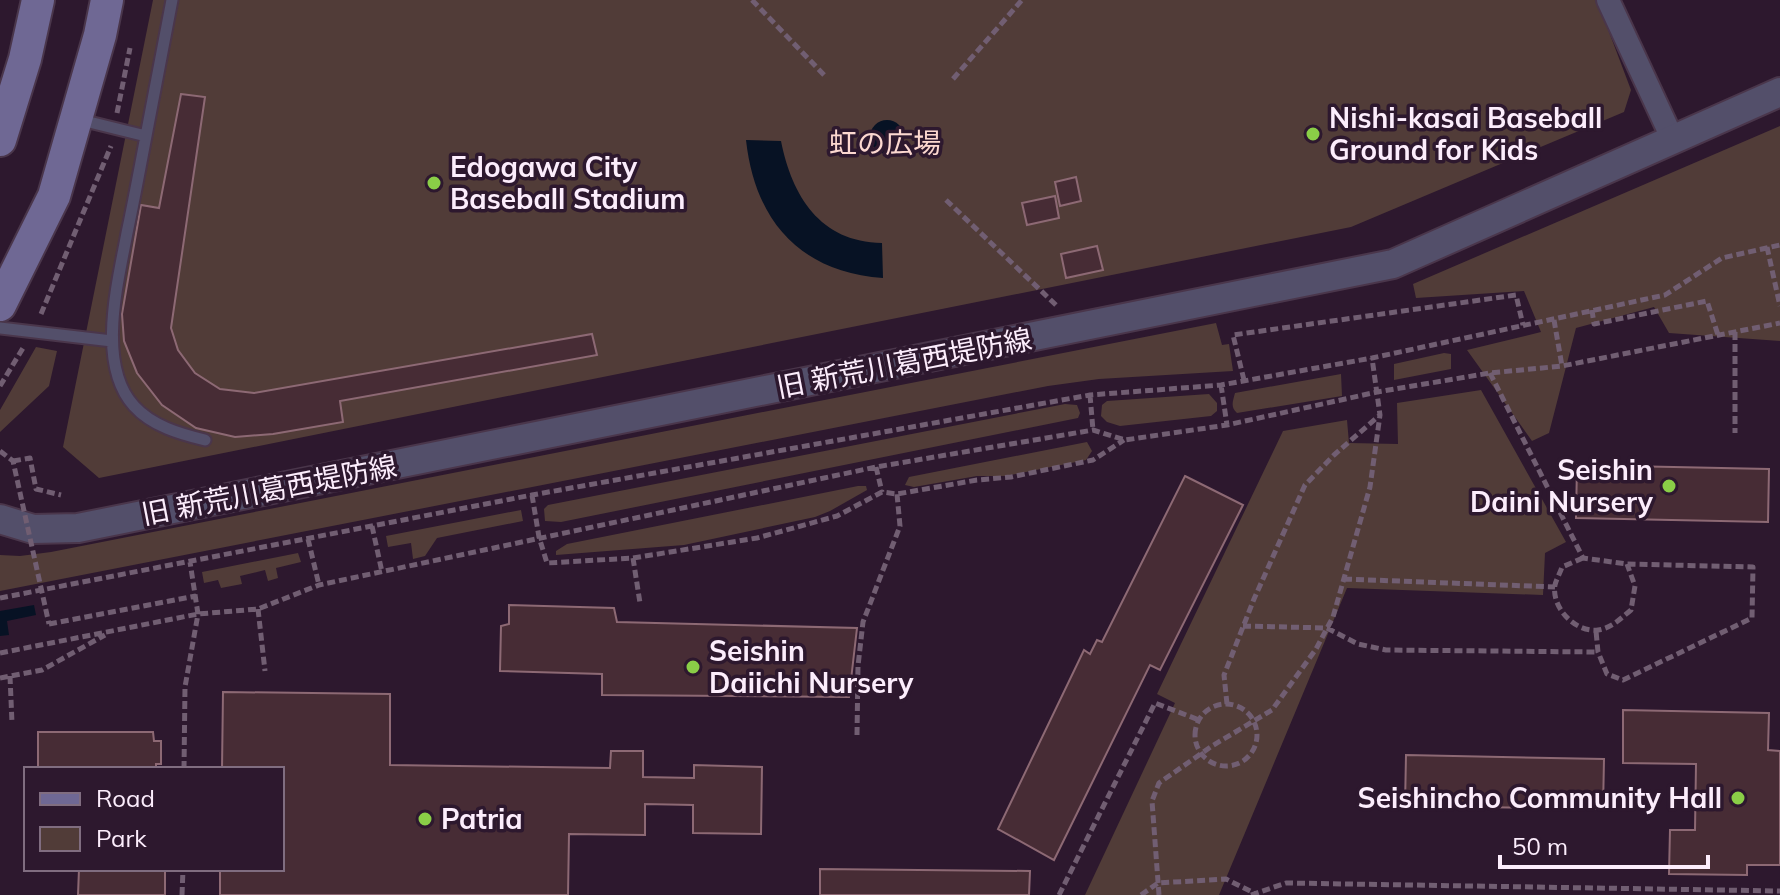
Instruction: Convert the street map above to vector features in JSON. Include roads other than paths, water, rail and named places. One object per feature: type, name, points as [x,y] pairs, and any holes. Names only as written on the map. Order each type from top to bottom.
[{"type":"main road","points":[[0,140],[25,59],[38,0]]},
{"type":"main road","points":[[0,305],[54,196],[107,0]]},
{"type":"street","points":[[1608,0],[1673,140]]},
{"type":"street","name":"旧 新荒川葛西堤防線","points":[[0,519],[33,529],[78,528],[1393,264],[1780,92]]},
{"type":"lane","points":[[172,0],[113,310],[112,341],[124,391],[135,407],[171,431],[205,440]]},
{"type":"lane","points":[[76,119],[146,136]]},
{"type":"lane","points":[[0,328],[112,341]]},
{"type":"water","points":[[887,120],[899,125],[904,137],[899,149],[887,154],[875,149],[870,137],[875,125]]},
{"type":"water","points":[[746,140],[781,141],[793,180],[812,212],[842,234],[860,241],[882,243],[883,278],[854,274],[828,265],[806,253],[787,237],[771,218],[760,195]]},
{"type":"water","points":[[34,605],[36,615],[7,621],[9,635],[0,636],[0,611]]},
{"type":"place","name":"Nishi-kasai Baseball Ground for Kids","points":[[1313,134]]},
{"type":"place","name":"Edogawa City Baseball Stadium","points":[[434,183]]},
{"type":"place","name":"Seishin Daini Nursery","points":[[1669,486]]},
{"type":"place","name":"Seishin Daiichi Nursery","points":[[693,667]]},
{"type":"place","name":"Seishincho Community Hall","points":[[1738,798]]},
{"type":"place","name":"Patria","points":[[425,819]]},
{"type":"park label","name":"虹の広場","points":[[885,143]]}]
